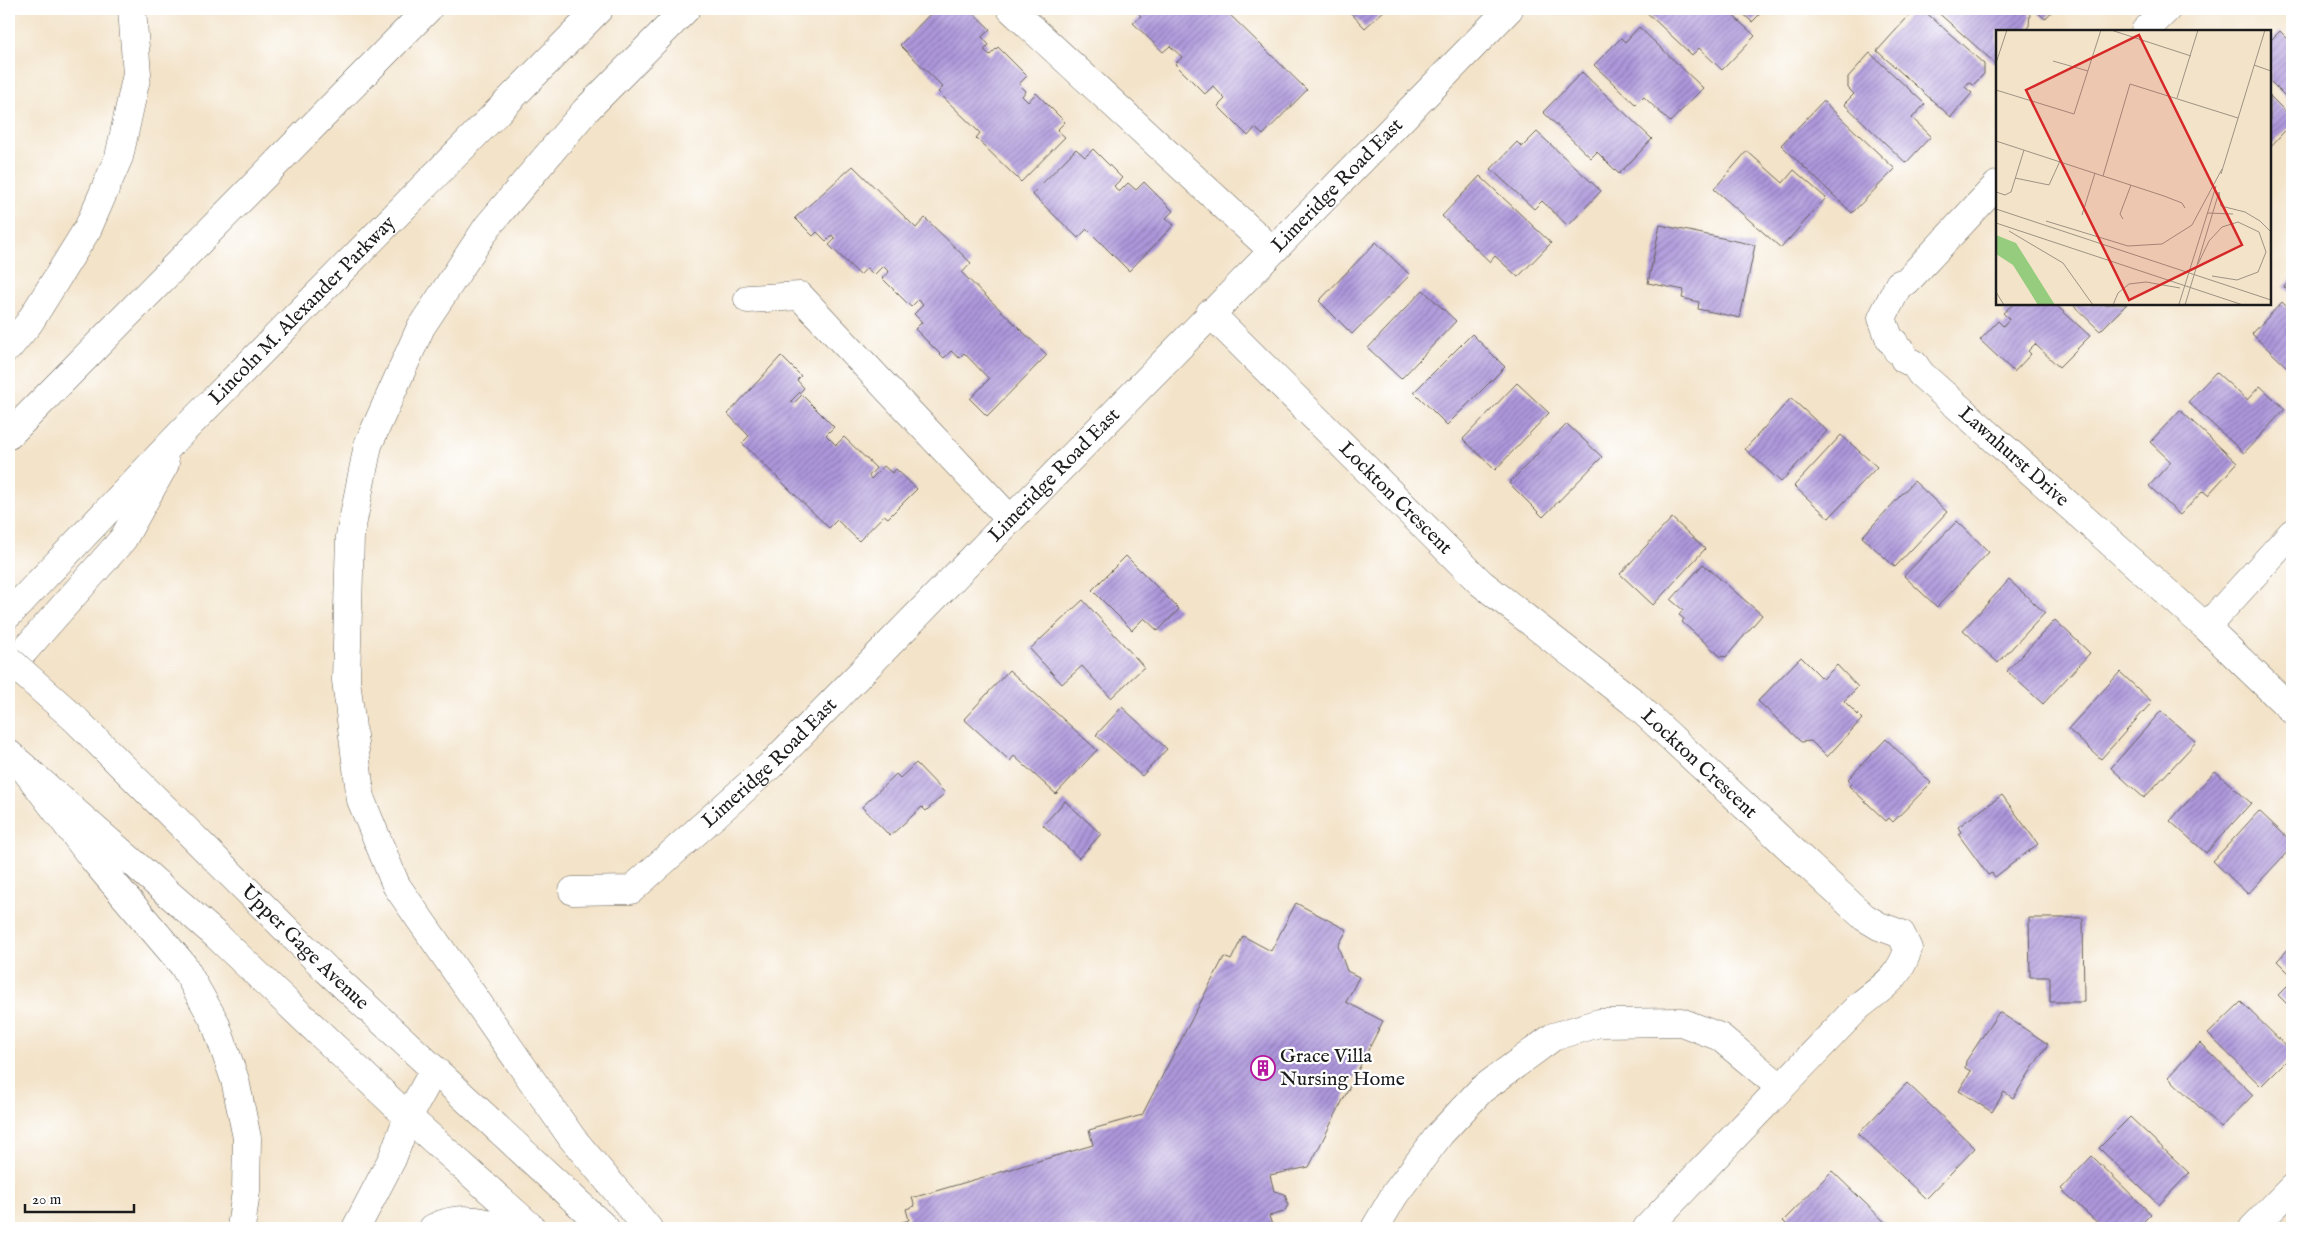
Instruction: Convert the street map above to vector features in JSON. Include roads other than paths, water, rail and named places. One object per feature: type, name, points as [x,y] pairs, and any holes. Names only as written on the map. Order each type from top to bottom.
[{"type":"main road","points":[[9,348],[28,323],[88,228],[119,157],[138,74],[132,9]]},
{"type":"main road","points":[[9,436],[428,9]]},
{"type":"main road","name":"Lincoln M. Alexander Parkway","points":[[9,614],[184,430],[599,9]]},
{"type":"main road","points":[[648,1228],[572,1138],[396,885],[361,800],[346,680],[350,536],[368,444],[421,328],[488,226],[586,110],[686,9]]},
{"type":"main road","points":[[1011,9],[1272,250]]},
{"type":"main road","name":"Limeridge Road East","points":[[573,891],[631,890],[771,765],[1009,518],[1508,9]]},
{"type":"main road","points":[[2146,30],[2167,9]]},
{"type":"main road","name":"Lawnhurst Drive","points":[[1996,186],[1907,281],[1899,284],[1882,318],[1890,340],[1894,342],[1897,350],[1902,352],[1904,360],[1914,364],[1921,374],[2206,627],[2292,710]]},
{"type":"main road","points":[[748,299],[800,296],[1009,518]]},
{"type":"main road","name":"Lockton Crescent","points":[[1210,313],[1481,583],[1632,701],[1864,916],[1879,926],[1901,934],[1908,949],[1903,966],[1890,982],[1859,1006],[1647,1228]]},
{"type":"main road","points":[[9,668],[124,539],[184,430]]},
{"type":"main road","points":[[2206,627],[2292,533]]},
{"type":"main road","name":"Upper Gage Avenue","points":[[9,660],[75,720],[327,970],[605,1228]]},
{"type":"main road","points":[[16,761],[216,936],[408,1117],[532,1228]]},
{"type":"main road","points":[[16,761],[94,860],[183,965],[215,1022],[235,1080],[247,1138],[246,1191],[241,1228]]},
{"type":"main road","points":[[1375,1228],[1395,1194],[1447,1126],[1481,1090],[1553,1037],[1599,1023],[1681,1022],[1720,1037],[1780,1087]]},
{"type":"main road","points":[[356,1228],[392,1159],[408,1117],[434,1070]]},
{"type":"main road","points":[[2253,1228],[2292,1188]]},
{"type":"main road","points":[[433,1228],[440,1224],[464,1219],[489,1222],[501,1228]]},
{"type":"place","name":"Grace Villa Nursing Home","points":[[1263,1068]]}]
